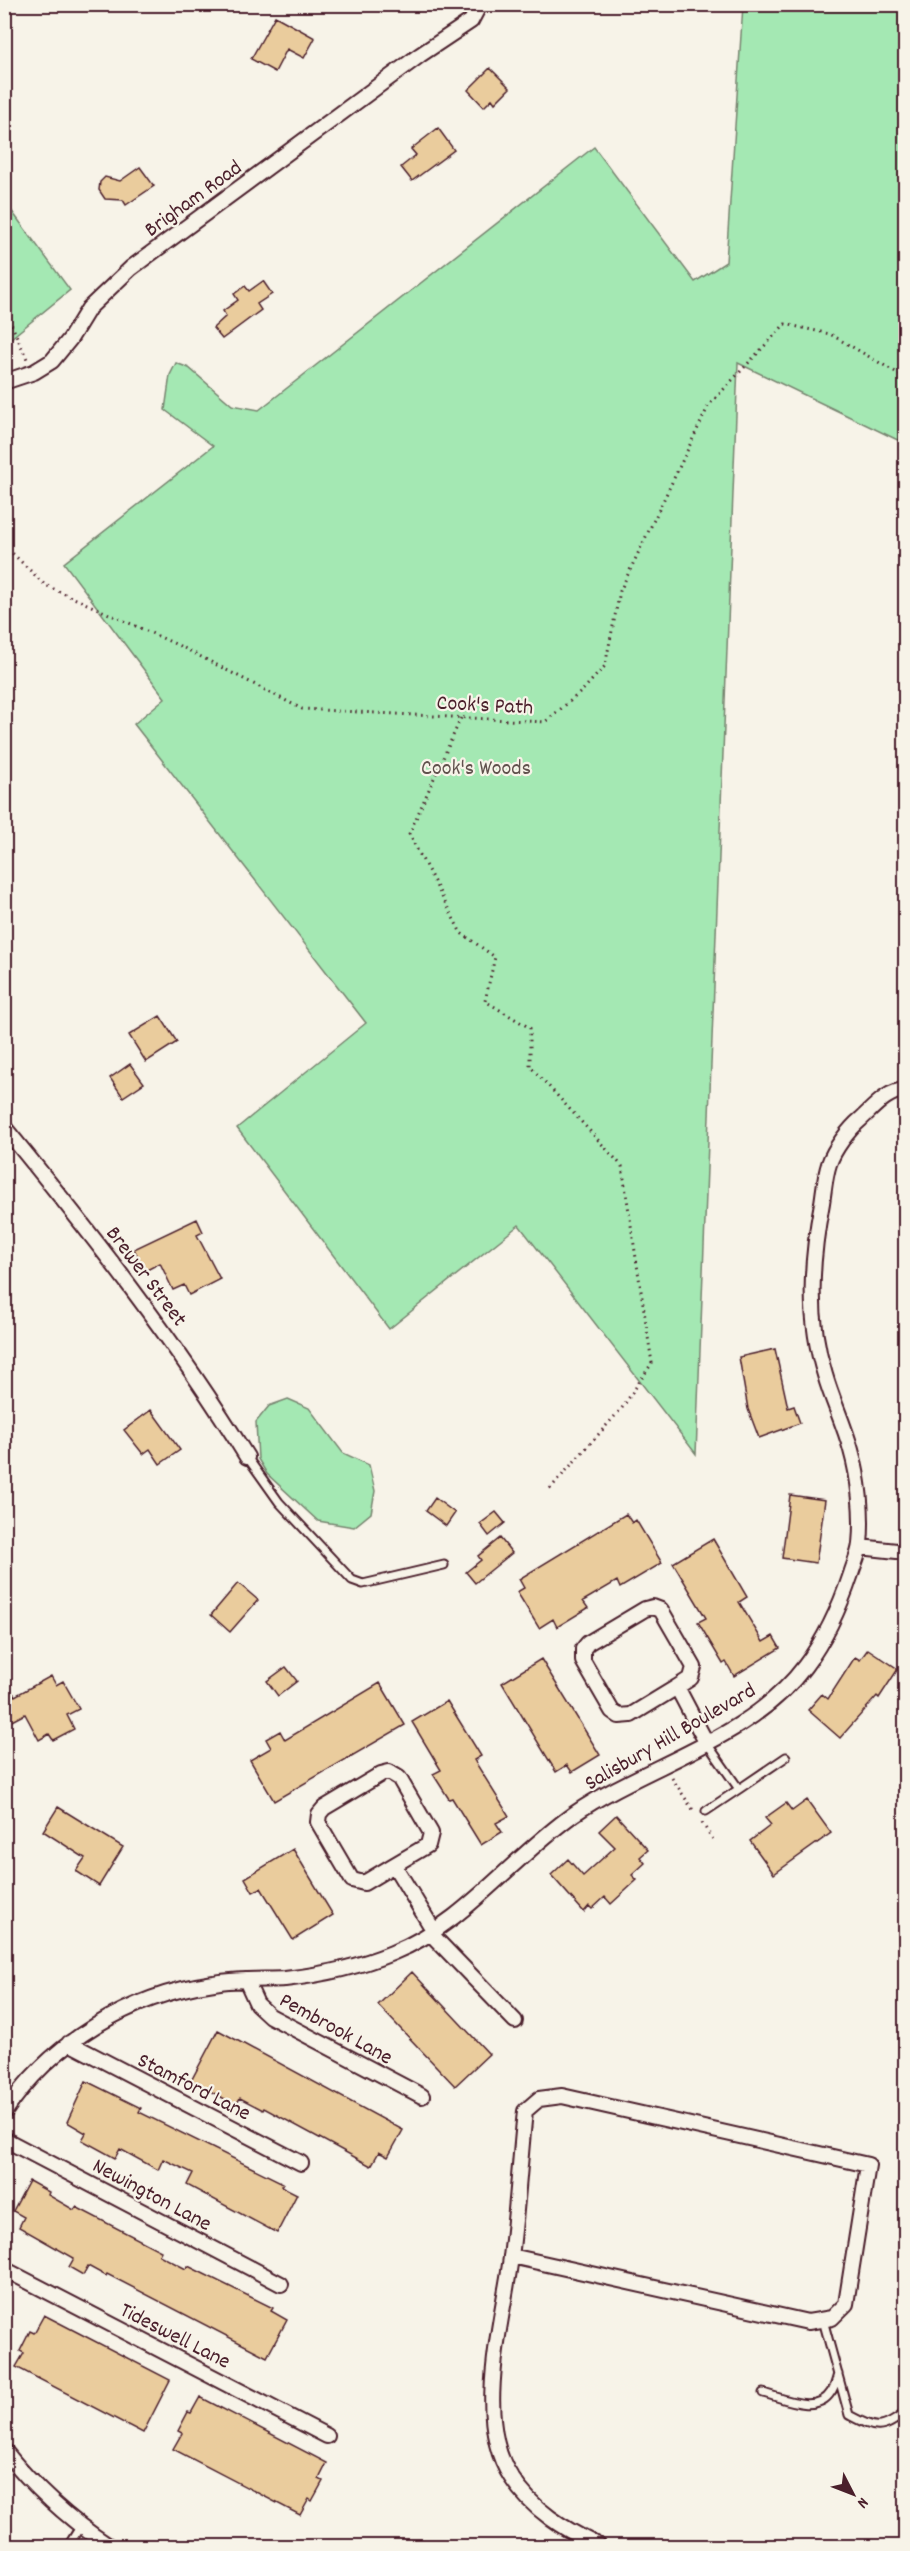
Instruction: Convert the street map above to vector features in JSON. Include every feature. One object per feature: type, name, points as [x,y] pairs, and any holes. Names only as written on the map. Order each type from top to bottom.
[{"type":"street","name":"Brigham Road","points":[[4,382],[34,372],[52,361],[97,299],[131,268],[420,55],[471,21],[480,4]]},
{"type":"street","name":"Salisbury Hill Boulevard","points":[[4,2113],[26,2084],[69,2043],[96,2025],[153,1998],[204,1984],[295,1977],[353,1967],[405,1948],[432,1932],[483,1894],[532,1848],[571,1816],[613,1790],[706,1742],[765,1708],[805,1666],[838,1611],[860,1547],[860,1505],[852,1451],[823,1372],[811,1306],[816,1238],[829,1162],[855,1124],[894,1090],[906,1090]]},
{"type":"street","name":"Brewer Street","points":[[4,1127],[77,1214],[129,1282],[184,1359],[247,1457]]},
{"type":"street","points":[[860,1547],[906,1552]]},
{"type":"street","points":[[657,1608],[663,1613],[694,1667],[691,1678],[677,1687],[631,1715],[619,1716],[612,1711],[583,1661],[583,1649],[588,1643],[645,1609],[657,1608]]},
{"type":"street","points":[[677,1687],[706,1742]]},
{"type":"street","points":[[389,1772],[399,1778],[431,1833],[428,1845],[394,1865],[364,1883],[352,1880],[318,1822],[319,1814],[324,1808],[381,1774],[389,1772]]},
{"type":"street","points":[[394,1865],[432,1932],[515,2021]]},
{"type":"street","name":"Pembrook Lane","points":[[246,1980],[257,2004],[270,2016],[422,2096]]},
{"type":"street","name":"Stamford Lane","points":[[69,2043],[301,2163]]},
{"type":"street","points":[[511,2256],[808,2322],[832,2318],[846,2304],[868,2165],[562,2096],[539,2099],[525,2111],[511,2256],[494,2374],[493,2420],[499,2449],[510,2476],[532,2504],[558,2525],[599,2547]]},
{"type":"street","name":"Newington Lane","points":[[4,2139],[281,2284]]},
{"type":"street","name":"Tideswell Lane","points":[[4,2269],[327,2436]]},
{"type":"street","points":[[4,2450],[35,2487],[80,2527],[109,2547]]},
{"type":"lane","points":[[247,1457],[279,1502],[352,1580],[363,1584],[444,1565]]},
{"type":"lane","points":[[706,1742],[739,1789]]},
{"type":"lane","points":[[706,1811],[786,1756]]},
{"type":"lane","points":[[823,2320],[849,2415],[871,2426],[889,2425],[906,2412]]},
{"type":"lane","points":[[763,2393],[810,2405],[824,2400],[832,2392],[838,2374]]},
{"type":"lane","points":[[68,2547],[80,2527]]},
{"type":"path","points":[[4,308],[34,372]]},
{"type":"path","name":"Cook's Path","points":[[4,545],[45,585],[182,647],[302,709],[545,722],[581,692],[605,666],[620,591],[709,405],[785,324],[830,334],[906,378]]},
{"type":"path","points":[[461,718],[409,834],[461,933],[495,957],[485,1001],[530,1028],[530,1066],[622,1166],[652,1363],[622,1408],[548,1491]]},
{"type":"path","points":[[669,1774],[684,1797]]},
{"type":"green space","name":"Cook's Woods","points":[[743,5],[905,5],[906,444],[738,363],[696,1454],[519,1225],[389,1329],[237,1128],[366,1023],[134,724],[165,698],[64,563],[213,446],[165,410],[170,375],[176,363],[189,368],[232,405],[259,410],[594,147],[695,282],[726,262]]},
{"type":"green space","points":[[4,202],[70,290],[5,343]]},
{"type":"green space","points":[[288,1399],[309,1408],[343,1453],[369,1465],[375,1491],[371,1513],[354,1527],[318,1521],[267,1474],[258,1459],[256,1422],[269,1406]]},
{"type":"building","points":[[275,16],[315,38],[304,58],[287,49],[275,72],[251,59]]},
{"type":"building","points":[[490,68],[510,88],[495,103],[492,99],[484,107],[468,90]]},
{"type":"building","points":[[438,128],[454,150],[412,181],[401,167],[416,155],[411,149]]},
{"type":"building","points":[[140,167],[154,186],[126,205],[123,200],[105,199],[99,190],[100,182],[105,177],[120,181]]},
{"type":"building","points":[[263,281],[272,294],[257,304],[261,310],[222,339],[213,328],[226,316],[223,311],[238,300],[234,294],[245,286],[249,291]]},
{"type":"building","points":[[160,1016],[177,1042],[146,1062],[129,1035]]},
{"type":"building","points":[[130,1064],[144,1083],[123,1097],[110,1078]]},
{"type":"building","points":[[197,1219],[203,1232],[197,1235],[220,1279],[189,1295],[184,1285],[173,1290],[160,1263],[145,1271],[134,1249]]},
{"type":"building","points":[[775,1349],[788,1408],[794,1406],[800,1423],[759,1438],[748,1409],[739,1357]]},
{"type":"building","points":[[151,1410],[180,1450],[160,1464],[150,1449],[143,1454],[124,1430]]},
{"type":"building","points":[[790,1495],[825,1500],[816,1563],[782,1558]]},
{"type":"building","points":[[435,1498],[455,1513],[446,1526],[426,1511]]},
{"type":"building","points":[[496,1512],[505,1523],[489,1536],[480,1524]]},
{"type":"building","points":[[626,1514],[632,1523],[636,1520],[662,1563],[620,1588],[617,1581],[583,1601],[588,1608],[557,1627],[553,1619],[539,1628],[517,1592],[524,1588],[519,1579]]},
{"type":"building","points":[[500,1538],[512,1553],[475,1583],[466,1572],[481,1560],[478,1556]]},
{"type":"building","points":[[713,1539],[747,1597],[739,1602],[763,1642],[773,1636],[780,1648],[734,1676],[726,1662],[723,1664],[698,1622],[706,1618],[673,1563]]},
{"type":"building","points":[[238,1583],[258,1600],[230,1632],[211,1615]]},
{"type":"building","points":[[868,1649],[898,1669],[879,1698],[877,1696],[840,1738],[808,1710],[822,1694],[828,1699],[855,1657],[860,1660]]},
{"type":"building","points":[[541,1659],[600,1755],[572,1772],[567,1765],[556,1772],[502,1683]]},
{"type":"building","points":[[286,1667],[297,1681],[278,1696],[267,1681]]},
{"type":"building","points":[[51,1676],[56,1685],[63,1681],[79,1709],[67,1715],[74,1729],[53,1740],[49,1734],[39,1740],[25,1714],[4,1725],[4,1699],[14,1694],[15,1696]]},
{"type":"building","points":[[380,1683],[405,1725],[274,1801],[250,1760],[271,1748],[266,1739],[280,1731],[285,1740]]},
{"type":"building","points":[[447,1701],[481,1756],[474,1760],[509,1816],[496,1823],[502,1832],[481,1845],[452,1798],[449,1799],[433,1774],[441,1770],[412,1722]]},
{"type":"building","points":[[807,1800],[831,1833],[774,1874],[750,1841],[771,1825],[765,1818],[786,1803],[792,1811]]},
{"type":"building","points":[[58,1807],[123,1847],[99,1886],[76,1871],[85,1858],[43,1831]]},
{"type":"building","points":[[616,1815],[648,1850],[640,1857],[645,1863],[632,1875],[637,1880],[611,1904],[605,1897],[592,1909],[589,1906],[584,1912],[551,1875],[568,1859],[583,1876],[615,1847],[599,1831]]},
{"type":"building","points":[[293,1849],[333,1915],[293,1940],[261,1888],[253,1892],[245,1878]]},
{"type":"building","points":[[412,1972],[489,2054],[455,2086],[378,2005]]},
{"type":"building","points":[[218,2030],[403,2130],[388,2157],[379,2152],[371,2166],[264,2108],[263,2110],[240,2098],[236,2105],[191,2081]]},
{"type":"building","points":[[86,2081],[141,2108],[139,2112],[283,2183],[281,2186],[297,2194],[277,2233],[187,2185],[193,2173],[163,2159],[158,2170],[120,2149],[115,2158],[82,2140],[86,2133],[67,2122]]},
{"type":"building","points":[[29,2181],[74,2210],[76,2207],[161,2251],[159,2255],[186,2269],[188,2266],[273,2308],[271,2311],[287,2320],[267,2357],[107,2274],[106,2276],[88,2266],[83,2275],[69,2267],[74,2258],[19,2227],[24,2217],[13,2211]]},
{"type":"building","points":[[44,2315],[170,2380],[143,2433],[16,2367],[24,2353],[20,2351],[30,2331],[34,2333]]},
{"type":"building","points":[[200,2397],[327,2463],[319,2479],[323,2481],[312,2501],[309,2499],[300,2515],[173,2449],[182,2433],[178,2431],[188,2412],[191,2413]]}]
